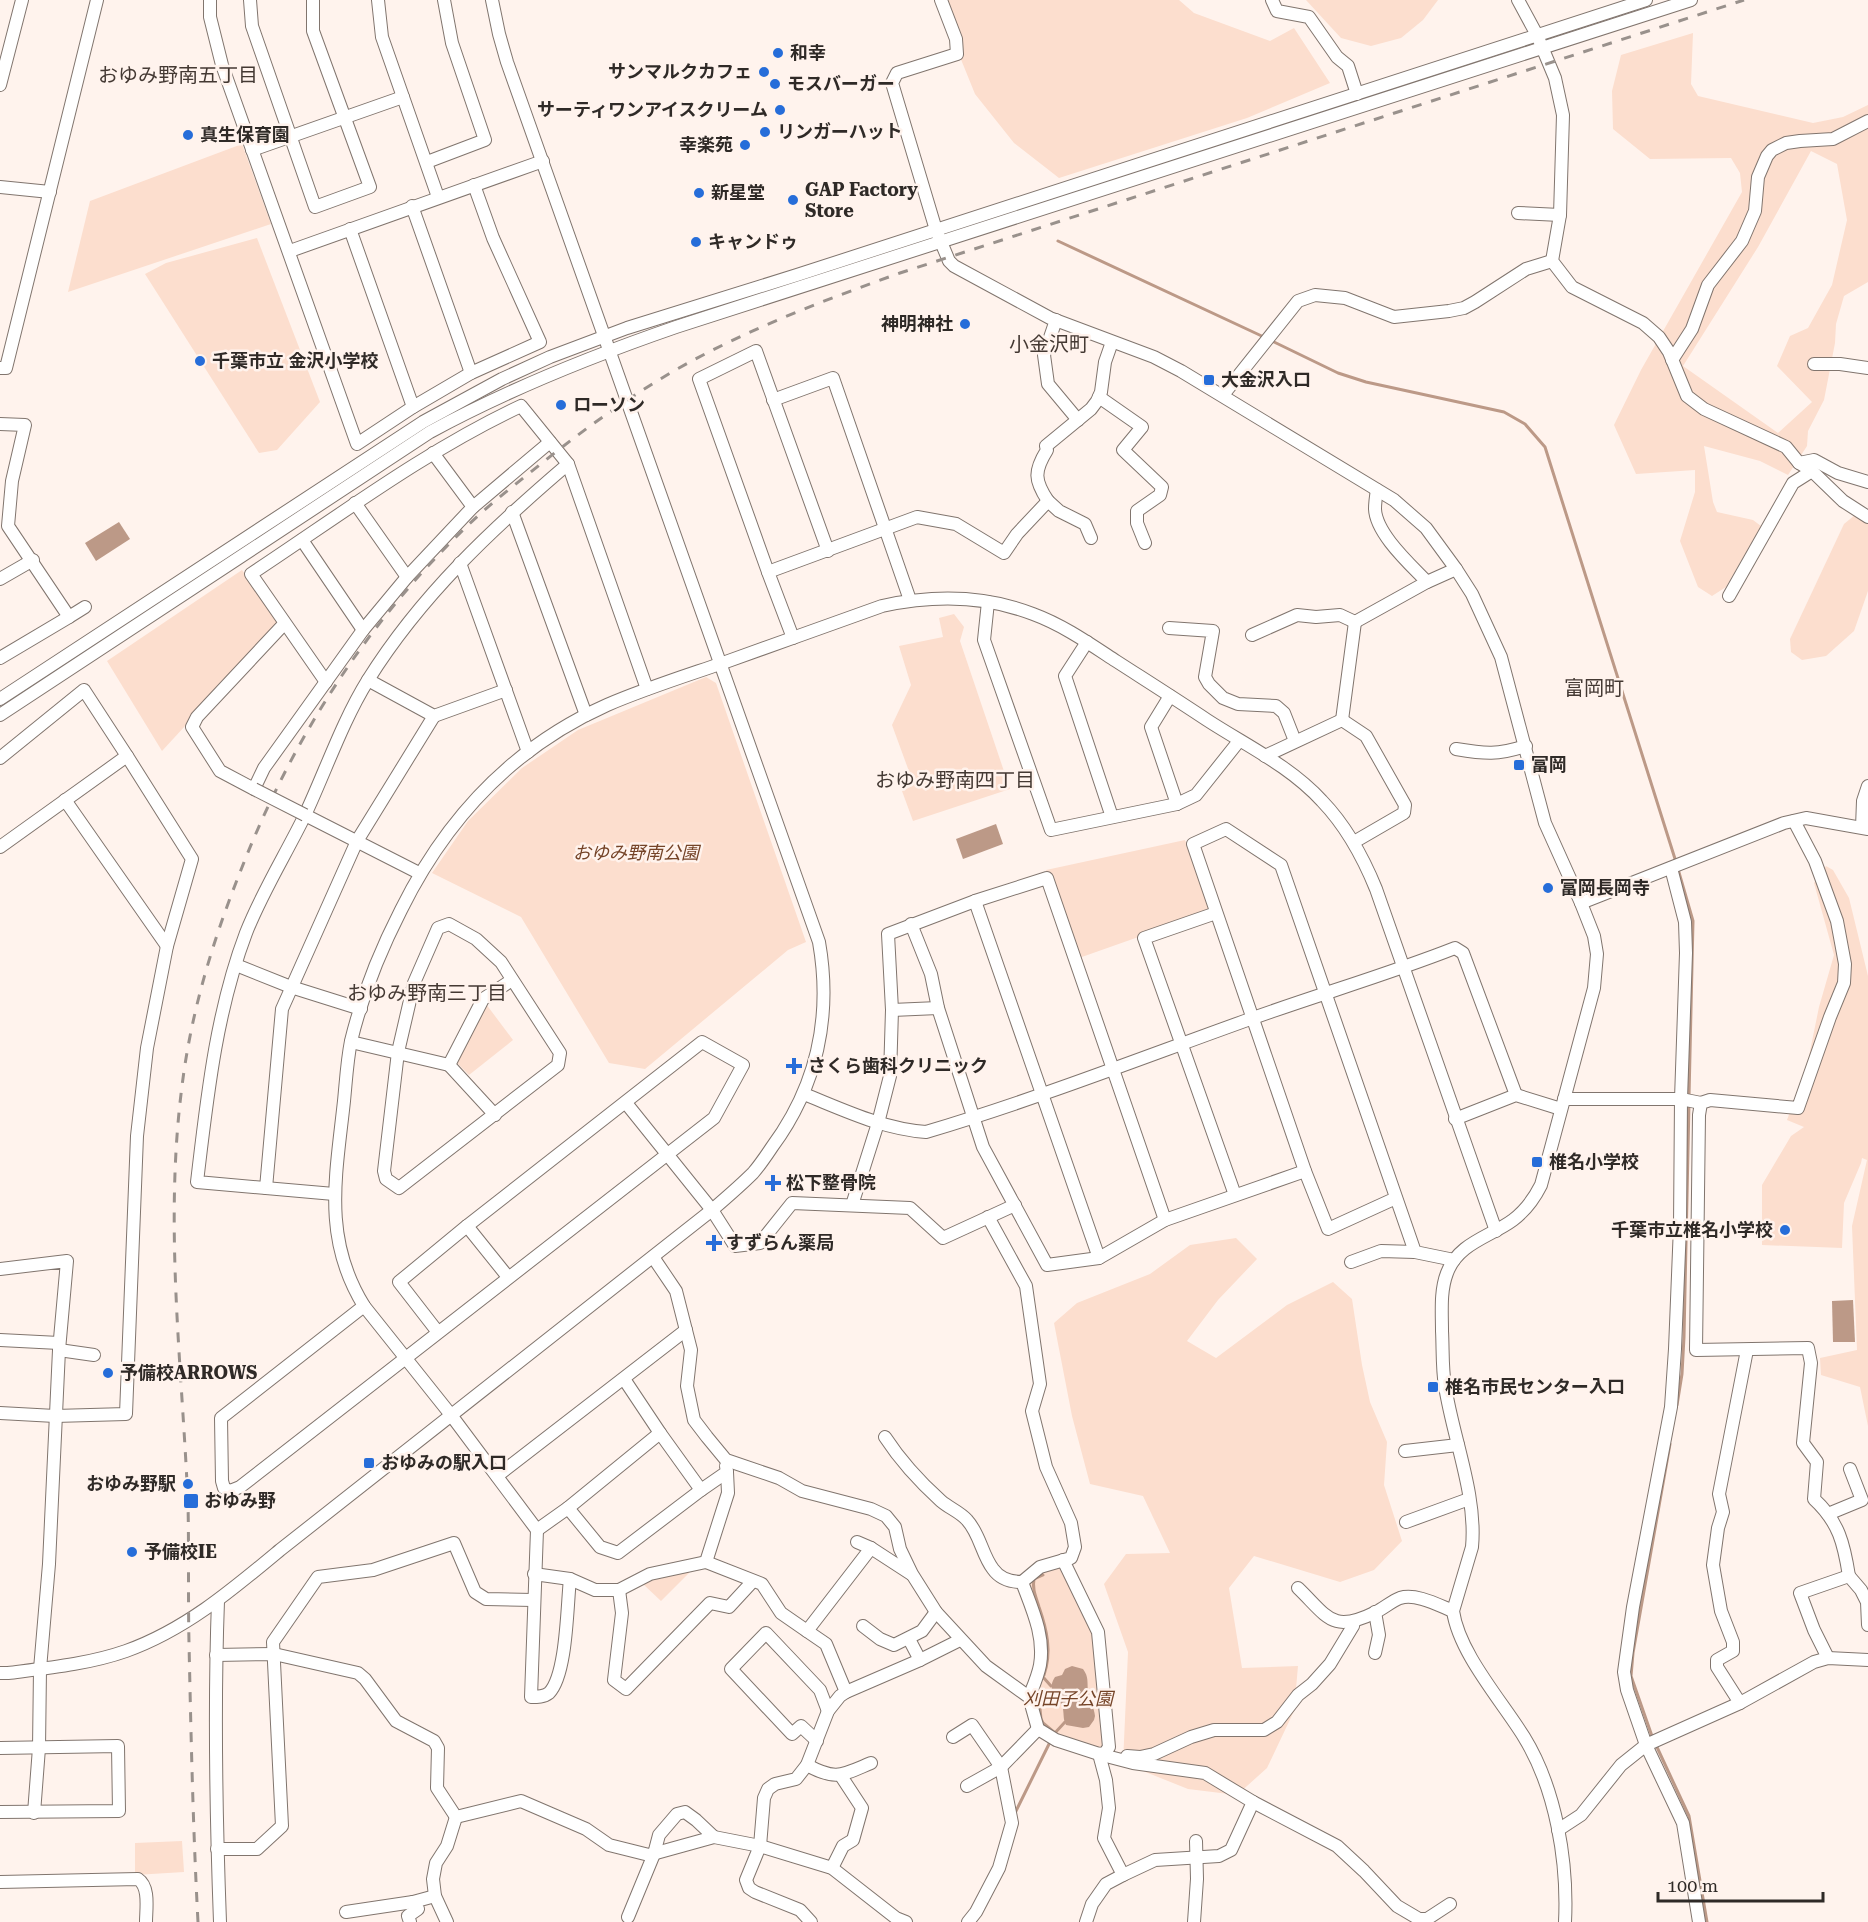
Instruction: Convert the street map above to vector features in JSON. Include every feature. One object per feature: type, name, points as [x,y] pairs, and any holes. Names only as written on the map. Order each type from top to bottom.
[{"type":"street","points":[[0,86],[22,0]]},
{"type":"street","points":[[0,368],[6,368],[97,0]]},
{"type":"street","points":[[210,0],[210,17],[222,65],[357,444],[413,407],[471,373],[540,342],[493,238],[474,185]]},
{"type":"street","points":[[250,0],[252,26],[315,207],[370,187],[313,31],[313,0]]},
{"type":"street","points":[[378,0],[381,37],[438,197]]},
{"type":"street","points":[[427,162],[484,140],[452,43],[444,0]]},
{"type":"street","points":[[0,1673],[92,1661],[126,1651],[170,1632],[218,1601],[654,1257],[754,1172],[781,1136],[804,1094],[817,1053],[825,1005],[819,942],[507,62],[492,0]]},
{"type":"street","points":[[941,0],[956,39],[957,54],[897,73],[892,83],[936,230],[949,261],[954,266],[1056,320],[1154,357],[1223,395],[1377,490],[1426,528],[1456,569],[1476,603],[1501,657],[1545,823],[1594,936],[1597,954],[1594,988],[1541,1185],[1525,1210],[1496,1231],[1465,1248],[1454,1260],[1447,1272],[1441,1300],[1445,1386],[1473,1527],[1472,1547],[1453,1611],[1459,1636],[1465,1648],[1526,1739],[1541,1770],[1558,1830],[1564,1867],[1565,1922]]},
{"type":"street","points":[[1272,0],[1277,11],[1309,17],[1337,57],[1348,66],[1357,94]]},
{"type":"street","points":[[1518,0],[1543,48],[1558,88],[1563,115],[1560,215],[1552,261],[1572,287],[1643,323],[1659,337],[1672,360],[1687,396],[1704,409],[1786,447],[1799,463],[1812,471],[1843,501],[1868,517]]},
{"type":"street","points":[[0,699],[423,422],[510,375],[604,335],[1646,0]]},
{"type":"street","points":[[0,715],[430,432],[496,398],[610,350],[676,327],[1691,0]]},
{"type":"street","points":[[252,150],[289,135],[403,97]]},
{"type":"street","points":[[1672,360],[1692,329],[1708,285],[1742,241],[1755,211],[1758,177],[1767,156],[1772,150],[1786,144],[1833,139],[1868,121]]},
{"type":"street","points":[[290,251],[543,160]]},
{"type":"street","points":[[0,188],[50,192]]},
{"type":"street","points":[[412,206],[471,373]]},
{"type":"street","points":[[1518,213],[1560,215]]},
{"type":"street","points":[[350,229],[413,407]]},
{"type":"street","points":[[1223,395],[1298,301],[1315,295],[1345,298],[1394,317],[1449,311],[1464,308],[1475,302],[1526,269],[1552,261]]},
{"type":"street","points":[[1056,320],[1044,355],[1048,384],[1078,420]]},
{"type":"street","points":[[1090,538],[1085,524],[1059,511],[1048,501],[1040,490],[1036,476],[1038,466],[1047,450],[1046,446],[1092,409],[1099,397],[1105,362],[1112,342]]},
{"type":"street","points":[[793,638],[699,379],[756,351],[828,551]]},
{"type":"street","points":[[1814,364],[1840,364],[1868,368]]},
{"type":"street","points":[[773,400],[833,378],[910,600]]},
{"type":"street","points":[[1099,397],[1142,427],[1123,450],[1162,487],[1160,495],[1137,512],[1137,523],[1144,543]]},
{"type":"street","points":[[326,682],[251,574],[433,453],[481,424],[521,405],[568,464],[647,689]]},
{"type":"street","points":[[0,424],[25,425],[12,481],[8,526],[69,616]]},
{"type":"street","points":[[254,789],[264,768],[363,630],[407,577],[473,507],[550,442]]},
{"type":"street","points":[[433,453],[473,507]]},
{"type":"street","points":[[1799,463],[1814,460],[1838,473],[1868,482]]},
{"type":"street","points":[[334,1194],[197,1182],[208,1089],[224,1011],[246,933],[304,815],[346,720],[368,680],[430,595],[512,512],[568,464]]},
{"type":"street","points":[[1729,596],[1793,483],[1812,471]]},
{"type":"street","points":[[1377,490],[1375,511],[1381,527],[1391,543],[1427,582]]},
{"type":"street","points":[[768,572],[917,517],[956,524],[1004,553],[1017,534],[1048,501]]},
{"type":"street","points":[[356,503],[407,577]]},
{"type":"street","points":[[512,512],[586,715]]},
{"type":"street","points":[[302,540],[363,630]]},
{"type":"street","points":[[0,579],[33,561]]},
{"type":"street","points":[[460,563],[528,752]]},
{"type":"street","points":[[1355,622],[1427,582],[1456,569]]},
{"type":"street","points":[[570,1579],[561,1670],[549,1693],[540,1697],[531,1697],[537,1530],[354,1290],[336,1234],[334,1194],[351,1042],[374,970],[419,873],[469,806],[528,752],[586,715],[647,689],[882,606],[910,600],[962,598],[988,602],[1033,614],[1087,642],[1265,756],[1307,786],[1338,819],[1354,842],[1376,889],[1496,1231]]},
{"type":"street","points":[[988,602],[984,640],[1051,830],[1177,804],[1196,795],[1239,741]]},
{"type":"street","points":[[0,658],[85,607]]},
{"type":"street","points":[[1252,635],[1297,615],[1316,617],[1340,615],[1355,622]]},
{"type":"street","points":[[1342,720],[1355,622]]},
{"type":"street","points":[[284,624],[197,717],[192,727],[220,771],[419,873]]},
{"type":"street","points":[[1169,628],[1213,631],[1205,677],[1209,684],[1223,698],[1238,704],[1276,706],[1284,713],[1295,741]]},
{"type":"street","points":[[1087,642],[1065,676],[1113,817]]},
{"type":"street","points":[[368,680],[434,716]]},
{"type":"street","points":[[0,691],[24,682]]},
{"type":"street","points":[[0,758],[84,690],[192,858],[167,946],[147,1048],[136,1136],[126,1414],[55,1416],[0,1413]]},
{"type":"street","points":[[266,1188],[282,1009],[357,841],[434,716],[506,690]]},
{"type":"street","points":[[0,723],[27,705],[36,692]]},
{"type":"street","points":[[1170,696],[1151,727],[1177,804]]},
{"type":"street","points":[[1265,756],[1342,720]]},
{"type":"street","points":[[1342,720],[1366,736],[1405,805],[1404,813],[1354,842]]},
{"type":"street","points":[[1456,749],[1487,754],[1506,752],[1526,746]]},
{"type":"street","points":[[0,847],[127,756]]},
{"type":"street","points":[[1581,903],[1784,823],[1806,818],[1865,828],[1863,801],[1868,786]]},
{"type":"street","points":[[65,800],[167,946]]},
{"type":"street","points":[[1455,1119],[1516,1095],[1563,1104],[1681,1099],[1701,1103],[1710,1100],[1798,1108],[1844,983],[1845,964],[1837,921],[1815,861],[1794,821]]},
{"type":"street","points":[[1396,1198],[1328,1229],[1305,1171],[1193,844],[1226,829],[1281,865],[1415,1252]]},
{"type":"street","points":[[1671,868],[1685,922],[1686,953],[1680,1226],[1671,1407],[1633,1607],[1624,1672],[1627,1690],[1646,1745],[1683,1823],[1699,1922]]},
{"type":"street","points":[[852,1205],[890,1076],[892,1010],[888,934],[975,901],[1047,878],[1164,1220]]},
{"type":"street","points":[[975,901],[1099,1258]]},
{"type":"street","points":[[1216,913],[1144,938],[1235,1195]]},
{"type":"street","points":[[449,924],[476,939],[501,962],[512,980],[560,1053],[558,1065],[399,1188],[386,1179],[384,1171],[398,1052],[414,983],[438,928],[449,924]]},
{"type":"street","points":[[911,924],[931,974],[938,1008],[983,1147],[1047,1265],[1099,1258],[1164,1220],[1305,1171]]},
{"type":"street","points":[[804,1094],[878,1123],[903,1130],[926,1132],[1113,1070],[1325,993],[1404,969],[1455,948],[1463,953],[1516,1095]]},
{"type":"street","points":[[237,965],[291,987],[361,1009]]},
{"type":"street","points":[[449,1065],[483,999],[512,980]]},
{"type":"street","points":[[892,1010],[938,1008]]},
{"type":"street","points":[[351,1042],[449,1065],[495,1115]]},
{"type":"street","points":[[364,1306],[221,1418],[224,1488],[230,1491],[240,1487],[437,1331],[714,1118],[743,1065],[702,1042],[399,1282],[437,1331]]},
{"type":"street","points":[[626,1103],[712,1210],[735,1246],[760,1243],[792,1203],[910,1208],[943,1239],[1015,1205]]},
{"type":"street","points":[[1701,1103],[1696,1350],[1808,1348],[1811,1363],[1803,1443],[1817,1462],[1814,1499],[1828,1514],[1845,1546],[1849,1576],[1862,1590],[1867,1602],[1868,1625]]},
{"type":"street","points":[[885,1437],[898,1457],[942,1502],[965,1518],[972,1526],[994,1570],[1002,1577],[1013,1582],[1022,1582],[1040,1567],[1071,1558],[1074,1547],[1071,1523],[1046,1467],[1032,1411],[1040,1384],[1026,1286],[988,1217]]},
{"type":"street","points":[[467,1226],[508,1277]]},
{"type":"street","points":[[1351,1262],[1381,1251],[1415,1252],[1454,1260]]},
{"type":"street","points":[[654,1257],[676,1291],[691,1350],[687,1386],[694,1420],[726,1466],[728,1493],[706,1562]]},
{"type":"street","points":[[0,1269],[67,1261],[59,1346],[49,1572],[40,1669],[39,1748],[34,1813]]},
{"type":"street","points":[[497,1476],[686,1330]]},
{"type":"street","points":[[0,1340],[59,1346],[94,1355]]},
{"type":"street","points":[[1740,1703],[1717,1667],[1717,1660],[1732,1651],[1733,1642],[1721,1611],[1713,1565],[1722,1512],[1719,1494],[1747,1350]]},
{"type":"street","points":[[624,1379],[702,1490]]},
{"type":"street","points":[[537,1530],[568,1508],[660,1433]]},
{"type":"street","points":[[1405,1451],[1458,1445]]},
{"type":"street","points":[[568,1508],[600,1547],[618,1553],[702,1490],[726,1466]]},
{"type":"street","points":[[726,1466],[779,1478],[802,1491],[871,1509],[886,1516],[895,1527],[900,1549],[912,1574],[936,1612],[986,1666],[1029,1697]]},
{"type":"street","points":[[1828,1514],[1862,1500],[1850,1469]]},
{"type":"street","points":[[1406,1522],[1469,1499]]},
{"type":"street","points":[[856,1542],[871,1548],[912,1574]]},
{"type":"street","points":[[218,1850],[256,1849],[282,1826],[273,1642],[318,1577],[373,1570],[454,1543],[474,1592],[486,1599],[533,1600]]},
{"type":"street","points":[[807,1630],[871,1548]]},
{"type":"street","points":[[1063,1560],[1098,1632],[1109,1747],[1102,1753]]},
{"type":"street","points":[[534,1574],[570,1579],[595,1590],[619,1590],[650,1575],[706,1562],[762,1584],[781,1613],[826,1644],[846,1692]]},
{"type":"street","points":[[1828,1659],[1800,1593],[1849,1576]]},
{"type":"street","points":[[619,1590],[622,1613],[614,1680],[626,1689],[710,1604],[729,1607],[753,1581]]},
{"type":"street","points":[[1022,1582],[1038,1626],[1041,1652],[1040,1668],[1029,1697],[1038,1729],[1056,1740],[1102,1753],[1140,1757],[1154,1754],[1191,1737],[1214,1730],[1264,1730],[1277,1722],[1298,1695],[1312,1684],[1330,1664],[1354,1621]]},
{"type":"street","points":[[1298,1588],[1330,1619],[1340,1623],[1354,1621],[1401,1597],[1421,1599],[1453,1611]]},
{"type":"street","points":[[218,1601],[216,1655],[220,1922]]},
{"type":"street","points":[[863,1626],[879,1639],[894,1645],[922,1631],[936,1612]]},
{"type":"street","points":[[1375,1612],[1379,1635],[1375,1653]]},
{"type":"street","points":[[817,1741],[801,1726],[792,1734],[731,1669],[766,1633],[820,1690],[828,1711]]},
{"type":"street","points":[[909,1639],[920,1660]]},
{"type":"street","points":[[811,1922],[800,1910],[749,1888],[746,1880],[760,1846],[764,1798],[768,1789],[796,1779],[807,1766],[828,1711],[846,1692],[960,1640]]},
{"type":"street","points":[[216,1655],[274,1654],[358,1673],[396,1721],[434,1741],[438,1748],[437,1788],[456,1817]]},
{"type":"street","points":[[1558,1830],[1581,1815],[1621,1765],[1646,1745],[1740,1703],[1804,1667],[1828,1659],[1868,1659]]},
{"type":"street","points":[[953,1737],[972,1725],[1001,1767],[1012,1823],[999,1868],[976,1912],[968,1922]]},
{"type":"street","points":[[967,1785],[1001,1767],[1038,1729]]},
{"type":"street","points":[[0,1748],[118,1746],[119,1811],[0,1812]]},
{"type":"street","points":[[1102,1753],[1133,1763],[1205,1773],[1253,1802],[1337,1846],[1397,1906],[1423,1921],[1450,1904]]},
{"type":"street","points":[[1102,1753],[1109,1808],[1104,1838],[1124,1875]]},
{"type":"street","points":[[807,1766],[824,1774],[841,1776],[871,1763]]},
{"type":"street","points":[[832,1868],[843,1846],[853,1840],[862,1808],[841,1776]]},
{"type":"street","points":[[456,1817],[521,1801],[586,1829],[609,1845],[649,1855],[714,1837],[760,1846],[832,1868],[896,1918],[906,1922]]},
{"type":"street","points":[[1086,1922],[1092,1904],[1107,1884],[1124,1875],[1155,1860],[1219,1856],[1231,1850],[1253,1802]]},
{"type":"street","points":[[628,1917],[654,1854],[659,1835],[677,1814],[685,1812],[714,1837]]},
{"type":"street","points":[[447,1922],[435,1896],[433,1879],[436,1863],[447,1846],[456,1817]]},
{"type":"street","points":[[1194,1922],[1196,1842]]},
{"type":"street","points":[[0,1882],[138,1879],[143,1883],[145,1889],[146,1922]]},
{"type":"street","points":[[346,1912],[413,1902],[435,1896]]},
{"type":"street","points":[[410,1922],[408,1916],[418,1909],[413,1902]]},
{"type":"green space","points":[[948,0],[1179,0],[1194,13],[1270,41],[1294,28],[1330,83],[1247,118],[1059,178],[1014,143],[975,94],[960,57]]},
{"type":"green space","points":[[1306,0],[1438,0],[1423,20],[1401,38],[1371,46],[1341,38]]},
{"type":"green space","points":[[1693,33],[1691,84],[1698,96],[1813,123],[1843,117],[1868,105],[1868,282],[1844,296],[1836,324],[1835,343],[1824,400],[1808,431],[1807,446],[1788,475],[1760,461],[1704,446],[1713,502],[1717,512],[1753,520],[1761,526],[1726,587],[1712,596],[1698,587],[1680,541],[1695,492],[1695,470],[1636,474],[1614,425],[1641,370],[1742,192],[1740,173],[1731,158],[1650,159],[1613,129],[1612,91],[1621,55]],"holes":[[[1811,151],[1837,164],[1847,220],[1832,285],[1808,328],[1790,336],[1777,366],[1812,402],[1778,433],[1683,366],[1758,247]]]},
{"type":"green space","points":[[242,144],[271,224],[68,292],[90,201]]},
{"type":"green space","points":[[257,238],[320,402],[277,450],[259,453],[145,274],[166,263]]},
{"type":"green space","points":[[1855,515],[1868,522],[1868,591],[1854,631],[1826,656],[1802,660],[1791,652],[1790,639],[1844,524]]},
{"type":"green space","points":[[242,570],[280,623],[162,751],[107,661]]},
{"type":"green space","points":[[954,614],[964,627],[960,641],[1010,789],[913,821],[902,791],[914,785],[892,725],[911,685],[899,646],[943,637],[939,618]]},
{"type":"green space","name":"おゆみ野南公園","points":[[706,677],[716,683],[806,942],[788,950],[645,1069],[609,1063],[521,917],[432,873],[468,821],[522,768],[578,730]]},
{"type":"green space","points":[[1185,840],[1212,911],[1079,958],[1046,870]]},
{"type":"green space","points":[[1826,866],[1833,870],[1849,898],[1868,976],[1868,1426],[1860,1387],[1821,1375],[1820,1358],[1857,1350],[1852,1226],[1867,1160],[1862,1158],[1844,1203],[1842,1248],[1762,1245],[1762,1185],[1791,1136],[1804,1127],[1787,1120],[1808,1061],[1819,1007],[1834,955],[1814,883]]},
{"type":"green space","points":[[486,1004],[513,1040],[469,1075],[456,1062]]},
{"type":"green space","points":[[1236,1238],[1257,1259],[1218,1300],[1187,1341],[1216,1358],[1287,1305],[1333,1282],[1352,1299],[1370,1402],[1387,1442],[1384,1485],[1402,1541],[1374,1570],[1340,1582],[1254,1556],[1229,1588],[1242,1668],[1298,1666],[1294,1711],[1267,1768],[1237,1795],[1188,1789],[1123,1763],[1128,1652],[1104,1584],[1126,1554],[1170,1553],[1143,1496],[1090,1484],[1072,1416],[1054,1323],[1077,1303],[1150,1274],[1190,1245]]},
{"type":"green space","name":"刈田子公園","points":[[1062,1565],[1095,1632],[1106,1746],[1099,1750],[1052,1735],[1038,1722],[1034,1691],[1043,1666],[1028,1582],[1036,1574]]},
{"type":"green space","points":[[693,1569],[661,1601],[642,1583],[653,1579]]},
{"type":"green space","points":[[182,1841],[184,1872],[135,1875],[135,1843]]},
{"type":"shaded area","points":[[119,522],[130,539],[96,561],[85,543]]},
{"type":"shaded area","points":[[996,824],[1003,844],[963,859],[956,839]]},
{"type":"shaded area","points":[[1853,1300],[1855,1342],[1833,1342],[1832,1301]]},
{"type":"shaded area","points":[[1072,1666],[1083,1669],[1087,1677],[1095,1716],[1089,1727],[1066,1725],[1063,1709],[1052,1690],[1055,1677],[1062,1675],[1065,1669]]},
{"type":"waterway","points":[[1058,241],[1266,338]]},
{"type":"waterway","points":[[1272,341],[1338,373],[1366,382],[1504,412],[1525,424],[1545,447],[1676,862]]},
{"type":"waterway","points":[[1678,869],[1693,921],[1689,1097]]},
{"type":"waterway","points":[[1677,1405],[1684,1337],[1689,1103]]},
{"type":"waterway","points":[[1653,1739],[1631,1676],[1633,1653],[1670,1444]]},
{"type":"waterway","points":[[1043,1575],[1034,1579],[1034,1586],[1048,1641],[1048,1658],[1044,1675]]},
{"type":"waterway","points":[[1043,1677],[1051,1686]]},
{"type":"waterway","points":[[1038,1689],[1041,1719],[1055,1733]]},
{"type":"waterway","points":[[1054,1734],[1065,1722]]},
{"type":"waterway","points":[[1015,1813],[1051,1740]]},
{"type":"waterway","points":[[1656,1745],[1689,1816],[1707,1922]]},
{"type":"railway","points":[[198,1922],[193,1817],[188,1504],[174,1242],[177,1138],[186,1059],[211,952],[239,875],[283,775],[338,681],[404,593],[480,514],[573,439],[621,404],[672,372],[756,330],[900,273],[1744,0]]},
{"type":"place","name":"和幸","points":[[778,53]]},
{"type":"place","name":"サンマルクカフェ","points":[[764,72]]},
{"type":"place","name":"モスバーガー","points":[[775,84]]},
{"type":"place","name":"サーティワンアイスクリーム","points":[[780,110]]},
{"type":"place","name":"リンガーハット","points":[[765,132]]},
{"type":"place","name":"真生保育園","points":[[188,135]]},
{"type":"place","name":"幸楽苑","points":[[745,145]]},
{"type":"place","name":"新星堂","points":[[699,193]]},
{"type":"place","name":"GAP Factory Store","points":[[793,200]]},
{"type":"place","name":"キャンドゥ","points":[[696,242]]},
{"type":"place","name":"神明神社","points":[[965,324]]},
{"type":"place","name":"千葉市立 金沢小学校","points":[[200,361]]},
{"type":"place","name":"大金沢入口","points":[[1209,380]]},
{"type":"place","name":"ローソン","points":[[561,405]]},
{"type":"place","name":"富岡","points":[[1519,765]]},
{"type":"place","name":"富岡長岡寺","points":[[1548,888]]},
{"type":"place","name":"さくら歯科クリニック","points":[[794,1066]]},
{"type":"place","name":"椎名小学校","points":[[1537,1162]]},
{"type":"place","name":"松下整骨院","points":[[773,1183]]},
{"type":"place","name":"千葉市立椎名小学校","points":[[1785,1230]]},
{"type":"place","name":"すずらん薬局","points":[[714,1243]]},
{"type":"place","name":"予備校ARROWS","points":[[108,1373]]},
{"type":"place","name":"椎名市民センター入口","points":[[1433,1387]]},
{"type":"place","name":"おゆみの駅入口","points":[[369,1463]]},
{"type":"place","name":"おゆみ野駅","points":[[188,1484]]},
{"type":"place","name":"おゆみ野","points":[[191,1501]]},
{"type":"place","name":"予備校IE","points":[[132,1552]]},
{"type":"district","name":"おゆみ野南五丁目","points":[[178,75]]},
{"type":"district","name":"小金沢町","points":[[1049,344]]},
{"type":"district","name":"富岡町","points":[[1594,688]]},
{"type":"district","name":"おゆみ野南四丁目","points":[[955,780]]},
{"type":"district","name":"おゆみ野南三丁目","points":[[427,993]]}]
